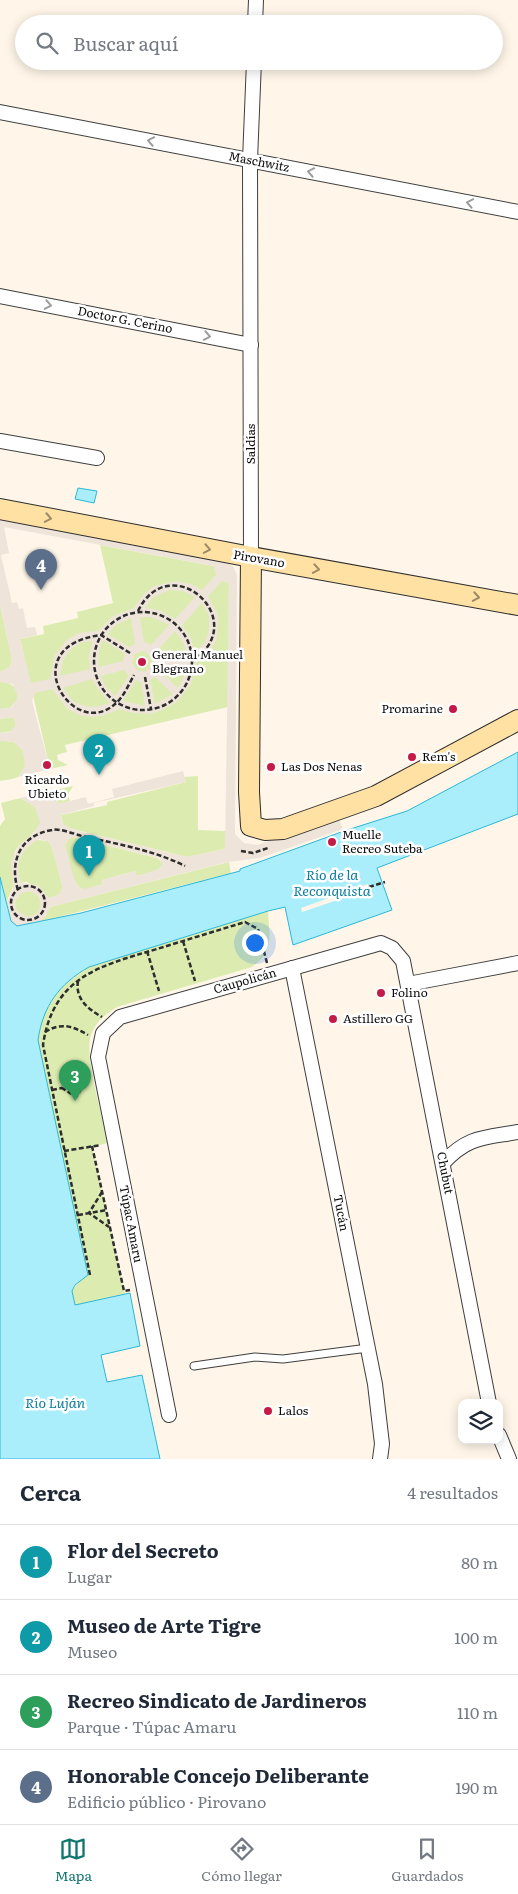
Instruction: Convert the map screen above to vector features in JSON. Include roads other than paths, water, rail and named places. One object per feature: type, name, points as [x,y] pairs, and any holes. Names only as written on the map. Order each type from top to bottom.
[{"type":"street","points":[[255,15],[256,0]]},
{"type":"street","name":"Saldías","points":[[254,70],[250,160],[251,557],[249,792],[251,826],[265,830],[283,829],[376,796],[518,720]]},
{"type":"street","name":"Maschwitz","points":[[0,112],[518,212]]},
{"type":"street","name":"Doctor G. Cerino","points":[[0,296],[251,345]]},
{"type":"street","points":[[0,441],[97,458]]},
{"type":"street","name":"Pirovano","points":[[0,509],[518,605]]},
{"type":"street","name":"Caupolicán","points":[[105,1033],[120,1017],[381,943],[392,948]]},
{"type":"street","name":"Chubut","points":[[392,948],[403,961],[408,984],[488,1399]]},
{"type":"street","points":[[408,984],[518,963]]},
{"type":"street","name":"Tucán","points":[[292,968],[368,1348],[382,1444],[380,1459]]},
{"type":"street","name":"Túpac Amaru","points":[[105,1033],[98,1057],[169,1415]]},
{"type":"street","points":[[443,1164],[456,1149],[472,1140],[518,1132]]},
{"type":"street","points":[[503,1444],[509,1459]]},
{"type":"lane","points":[[194,1366],[254,1357],[283,1359],[368,1348]]},
{"type":"water","points":[[78,488],[97,491],[94,503],[75,499]]},
{"type":"water","points":[[518,752],[518,814],[377,868],[392,910],[293,945],[285,907],[268,911],[89,967],[69,981],[54,997],[48,1006],[38,1040],[88,1275],[75,1285],[72,1291],[75,1305],[130,1293],[140,1346],[101,1355],[107,1382],[142,1375],[160,1459],[0,1459],[0,877],[11,921],[17,926],[81,913],[240,871],[240,869],[344,831],[407,811]]},
{"type":"place","name":"Honorable Concejo Deliberante","points":[[41,590]]},
{"type":"place","name":"General Manuel Blegrano","points":[[142,662]]},
{"type":"place","name":"Promarine","points":[[453,709]]},
{"type":"place","name":"Rem's","points":[[412,757]]},
{"type":"place","name":"Ricardo Ubieto","points":[[47,765]]},
{"type":"place","name":"Las Dos Nenas","points":[[271,767]]},
{"type":"place","name":"Museo de Arte Tigre","points":[[99,775]]},
{"type":"place","name":"Muelle Recreo Suteba","points":[[332,842]]},
{"type":"place","name":"Flor del Secreto","points":[[89,876]]},
{"type":"place","name":"Folino","points":[[381,993]]},
{"type":"place","name":"Astillero GG","points":[[333,1019]]},
{"type":"place","name":"Recreo Sindicato de Jardineros","points":[[75,1101]]},
{"type":"place","name":"Lalos","points":[[268,1411]]},
{"type":"water label","name":"Río de la Reconquista","points":[[332,884]]},
{"type":"water label","name":"Río Luján","points":[[55,1403]]}]
